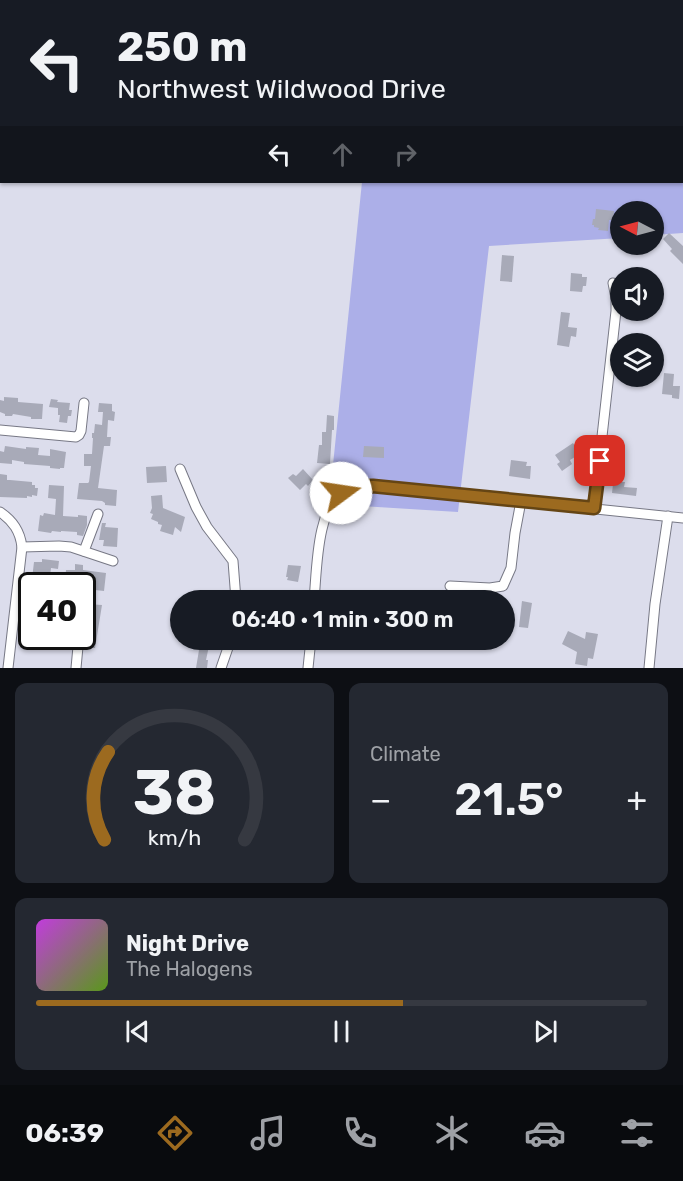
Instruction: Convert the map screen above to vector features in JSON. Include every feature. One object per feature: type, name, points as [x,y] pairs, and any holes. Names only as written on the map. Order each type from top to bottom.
[{"type":"street","points":[[594,508],[615,321]]},
{"type":"street","points":[[0,430],[76,437],[81,431],[84,403]]},
{"type":"street","points":[[180,469],[207,527],[233,561],[235,590]]},
{"type":"street","points":[[315,590],[318,554],[328,512],[334,500],[344,491],[359,486],[683,518]]},
{"type":"street","points":[[450,585],[490,588],[503,586],[511,568],[521,501]]},
{"type":"street","points":[[0,512],[18,530],[22,547],[8,668]]},
{"type":"street","points":[[84,552],[98,514]]},
{"type":"street","points":[[649,668],[655,604],[668,516]]},
{"type":"street","points":[[22,547],[71,547],[113,561]]},
{"type":"street","points":[[76,668],[78,650]]},
{"type":"street","points":[[221,668],[227,650]]},
{"type":"street","points":[[308,668],[310,650]]},
{"type":"shaded area","points":[[362,183],[683,183],[683,233],[664,234],[664,201],[610,201],[610,239],[489,246],[458,512],[329,504]]},
{"type":"building","points":[[596,209],[610,211],[608,231],[594,227],[592,225]]},
{"type":"building","points":[[669,233],[683,246],[683,264],[670,251],[672,249],[664,238]]},
{"type":"building","points":[[502,255],[514,256],[512,282],[500,281]]},
{"type":"building","points":[[571,273],[587,277],[586,286],[583,286],[582,292],[570,291]]},
{"type":"building","points":[[561,312],[570,313],[568,327],[577,328],[576,337],[571,336],[569,347],[557,345]]},
{"type":"building","points":[[664,373],[674,374],[673,386],[680,386],[679,399],[672,398],[672,395],[662,394]]},
{"type":"building","points":[[4,397],[18,398],[18,402],[43,404],[42,419],[31,419],[31,417],[13,414],[5,416],[0,412],[0,400],[4,401]]},
{"type":"building","points":[[51,399],[70,403],[69,410],[72,410],[67,423],[59,422],[58,408],[49,407]]},
{"type":"building","points":[[99,403],[112,404],[112,411],[115,412],[114,421],[108,420],[107,437],[111,437],[110,446],[104,446],[98,488],[117,490],[116,506],[105,505],[102,501],[77,499],[79,483],[89,482],[91,466],[84,466],[84,454],[92,454],[92,433],[94,433],[95,424],[102,425],[103,412],[98,412]]},
{"type":"building","points":[[327,415],[334,416],[330,464],[317,463],[319,445],[322,445],[322,432],[326,432]]},
{"type":"building","points":[[573,443],[580,454],[570,460],[572,464],[562,471],[555,455]]},
{"type":"building","points":[[5,446],[39,448],[38,455],[50,456],[50,449],[66,452],[64,468],[24,464],[24,462],[12,460],[12,464],[0,463],[0,451],[4,452]]},
{"type":"building","points":[[364,446],[384,447],[384,458],[363,457]]},
{"type":"building","points":[[511,460],[527,462],[526,466],[531,466],[530,479],[509,476]]},
{"type":"building","points":[[166,466],[167,482],[147,483],[146,467]]},
{"type":"building","points":[[303,469],[313,480],[300,490],[288,478],[293,474],[296,476]]},
{"type":"building","points":[[0,474],[7,475],[7,480],[32,482],[35,488],[38,488],[37,496],[0,497]]},
{"type":"building","points":[[618,482],[625,482],[624,487],[637,488],[636,496],[612,493],[613,484],[618,484]]},
{"type":"building","points":[[49,485],[64,486],[63,516],[87,516],[83,536],[77,535],[77,532],[38,531],[40,515],[43,516],[44,513],[55,515],[56,499],[48,498]]},
{"type":"building","points":[[162,495],[163,508],[185,517],[181,532],[175,527],[173,535],[160,531],[162,525],[151,519],[153,514],[150,513],[151,496]]},
{"type":"building","points":[[102,523],[106,523],[105,527],[118,528],[117,547],[103,546],[104,540],[99,540]]},
{"type":"building","points":[[42,559],[59,561],[58,569],[51,568],[51,572],[33,572],[34,562],[42,562]]},
{"type":"building","points":[[75,564],[83,565],[83,570],[106,573],[104,591],[96,590],[96,572],[66,572],[66,570],[75,570]]},
{"type":"building","points":[[288,565],[301,566],[298,582],[287,580]]},
{"type":"building","points":[[522,601],[532,603],[528,628],[519,627]]},
{"type":"building","points":[[96,605],[102,605],[96,642]]},
{"type":"building","points":[[568,631],[585,639],[586,632],[598,634],[593,659],[588,658],[587,666],[575,664],[577,652],[562,644]]},
{"type":"building","points":[[199,650],[208,650],[207,668],[196,668]]},
{"type":"route","points":[[341,493],[359,486],[373,486],[594,508],[600,461]]}]
